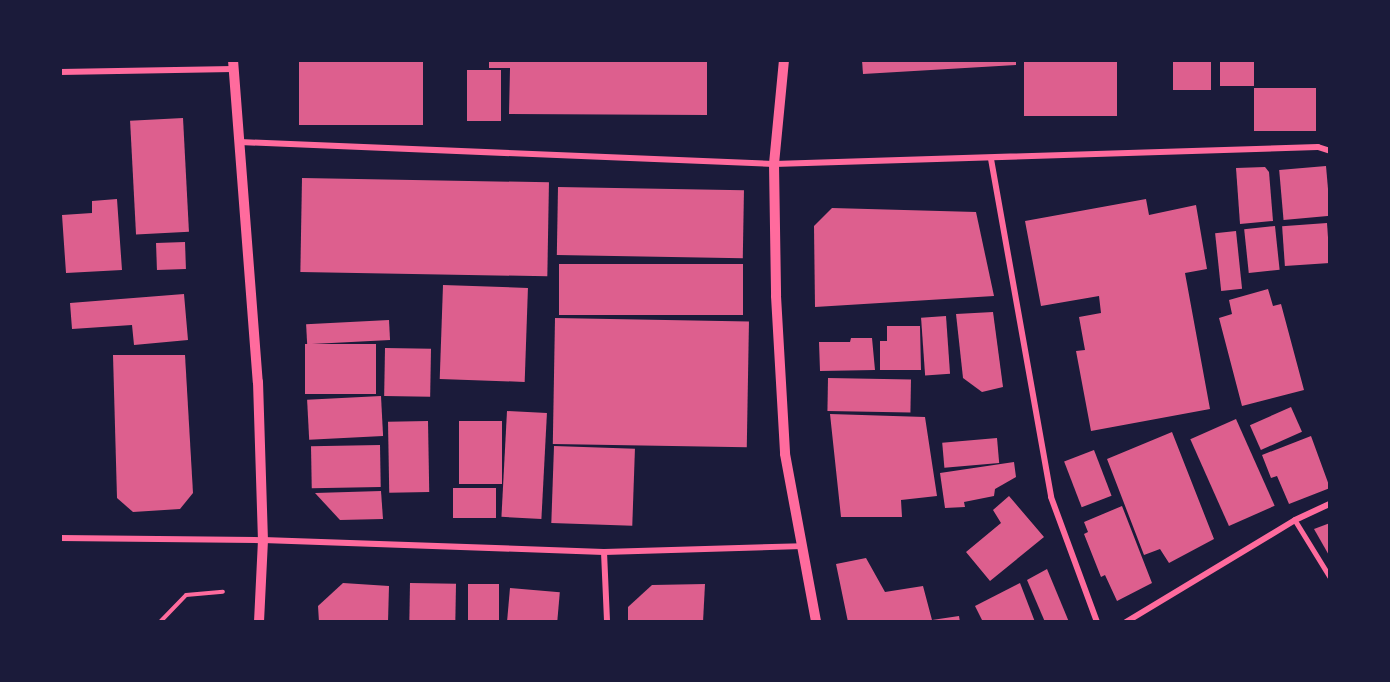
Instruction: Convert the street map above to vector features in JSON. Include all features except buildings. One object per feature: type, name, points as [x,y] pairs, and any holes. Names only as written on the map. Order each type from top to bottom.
[{"type":"street","points":[[784,60],[774,164],[776,296],[785,454],[816,622]]},
{"type":"street","points":[[60,72],[233,65],[258,382],[263,540],[259,622]]},
{"type":"street","points":[[240,142],[774,164],[1318,147],[1330,151]]},
{"type":"street","points":[[991,159],[1051,497],[1096,622]]},
{"type":"street","points":[[1126,622],[1295,520],[1330,504]]},
{"type":"street","points":[[60,538],[263,540],[604,552],[802,546]]},
{"type":"street","points":[[604,552],[607,622]]},
{"type":"lane","points":[[1295,520],[1330,577]]},
{"type":"path","points":[[160,622],[186,595],[223,592]]}]
